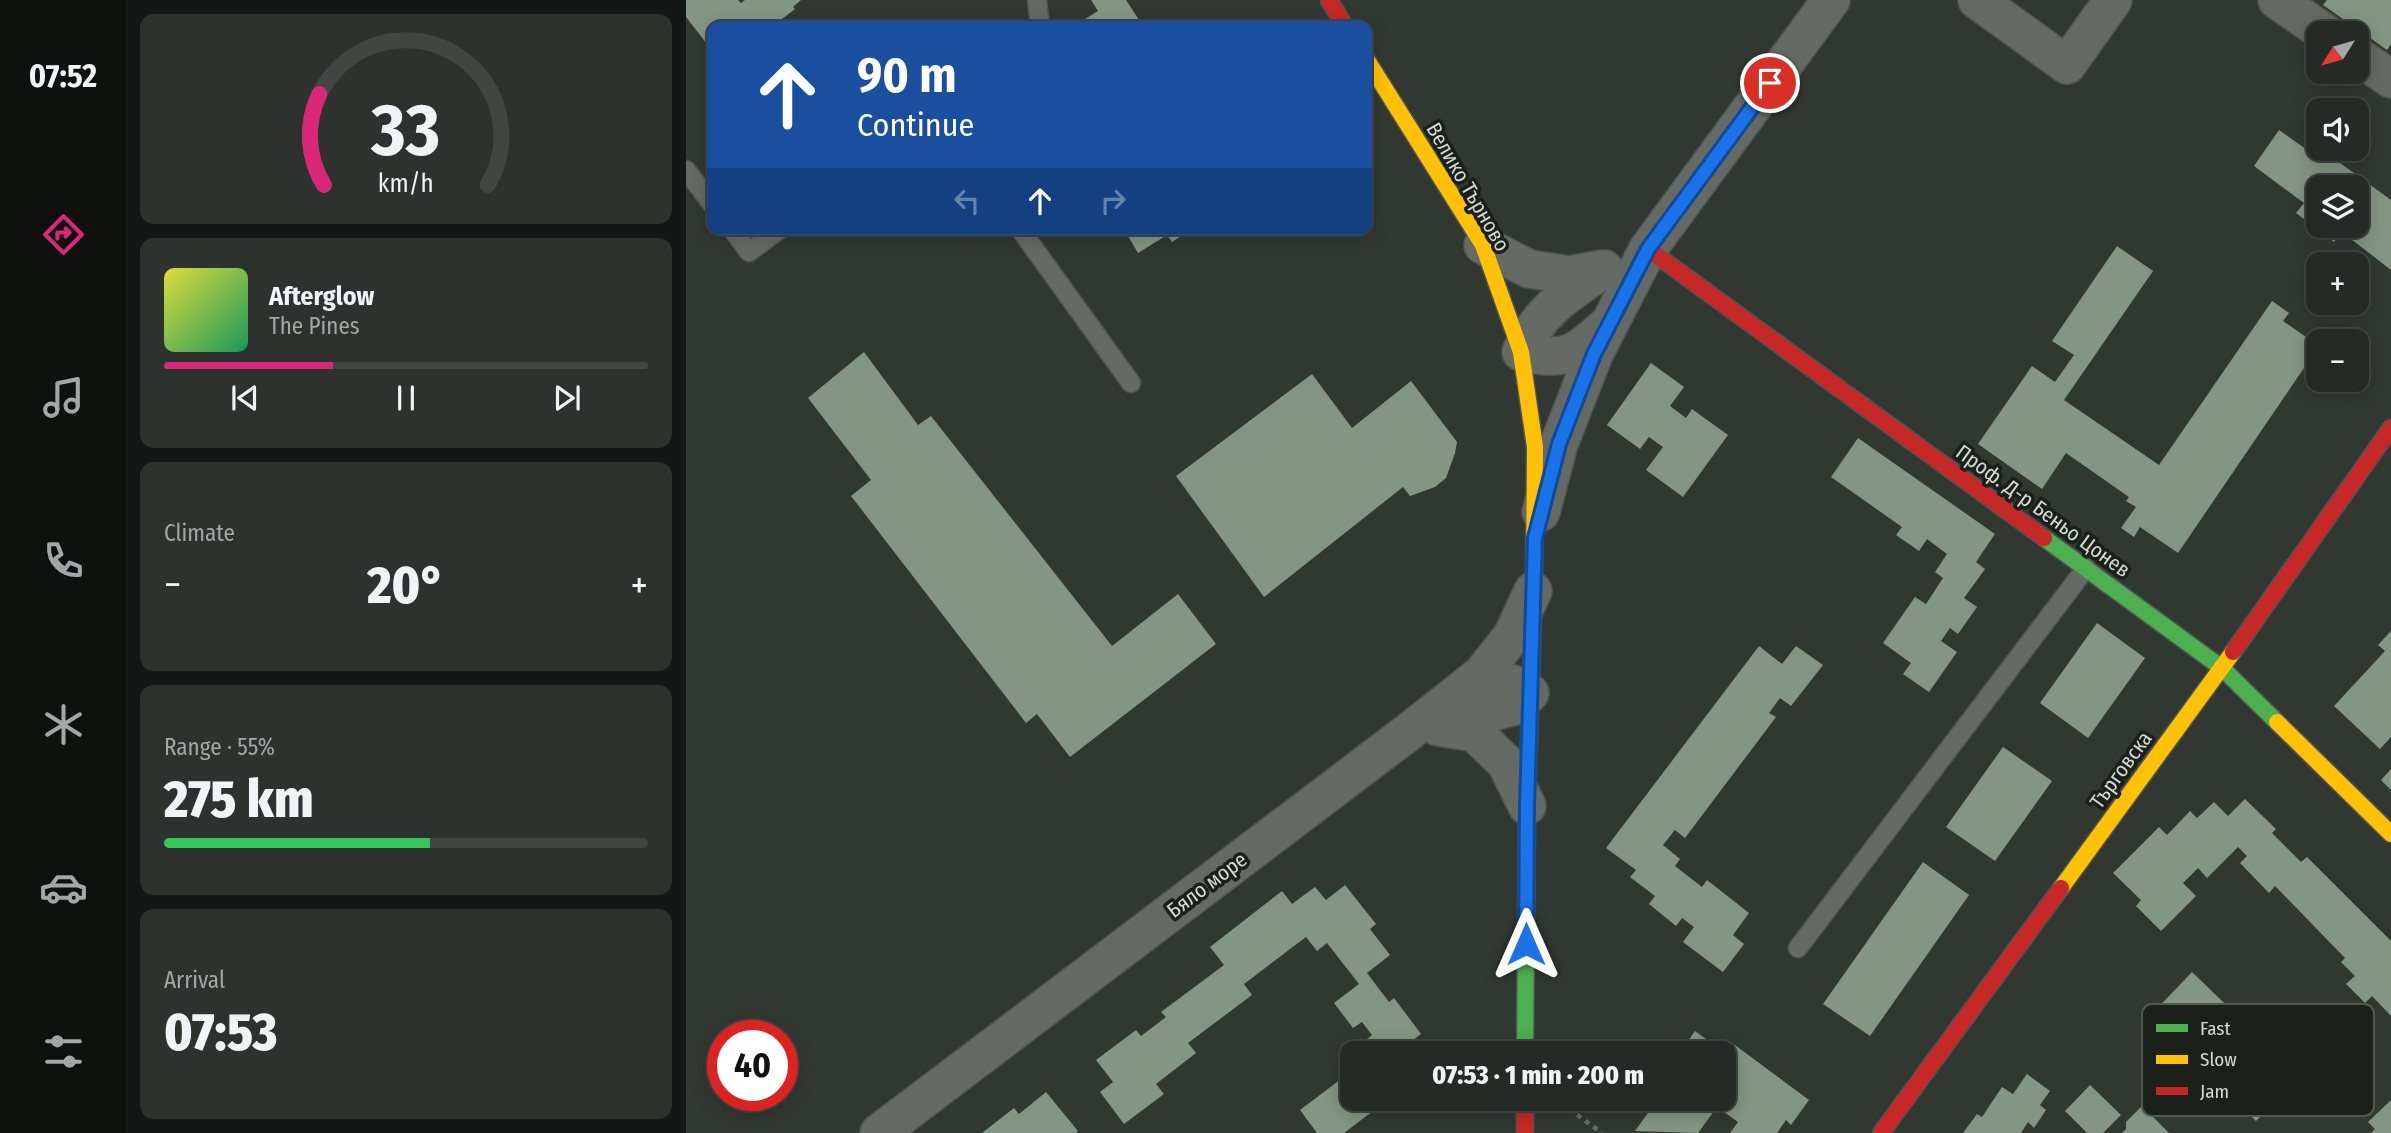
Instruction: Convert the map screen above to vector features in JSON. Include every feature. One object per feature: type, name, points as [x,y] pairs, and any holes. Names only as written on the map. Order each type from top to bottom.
[{"type":"street","points":[[1329,0],[1342,21]]},
{"type":"street","points":[[1535,538],[1559,444],[1594,354],[1648,249],[1831,0]]},
{"type":"street","points":[[1977,0],[2067,65],[2113,0]]},
{"type":"street","points":[[2277,0],[2308,21]]},
{"type":"street","points":[[2370,65],[2391,79]]},
{"type":"street","name":"Велико Търново","points":[[1372,69],[1483,245],[1521,352],[1535,447],[1525,1041]]},
{"type":"street","points":[[1483,245],[1529,269],[1570,275],[1604,269]]},
{"type":"street","points":[[1609,323],[1582,349],[1551,358],[1521,352],[1529,333],[1556,301],[1604,269],[1648,249]]},
{"type":"street","name":"Проф. Д-р Беньо Цонев","points":[[1648,249],[2222,668],[2391,834]]},
{"type":"street","name":"Търговска","points":[[1881,1133],[2386,446]]},
{"type":"street","name":"Бяло море","points":[[879,1133],[1423,731],[1482,674],[1512,636],[1534,591]]},
{"type":"street","points":[[1423,731],[1515,706],[1530,693],[1510,681],[1487,681],[1463,690]]},
{"type":"street","points":[[1423,731],[1475,733],[1506,762],[1527,806]]},
{"type":"street","points":[[1525,1111],[1525,1133]]},
{"type":"lane","points":[[686,170],[707,197]]},
{"type":"lane","points":[[736,235],[749,253],[772,235]]},
{"type":"lane","points":[[1024,235],[1131,383]]},
{"type":"lane","points":[[1798,947],[2085,568]]},
{"type":"path","points":[[1572,1111],[1602,1133]]},
{"type":"building","points":[[686,0],[738,0],[741,3],[745,0],[801,0],[793,7],[795,9],[782,19],[784,21],[707,21],[707,44],[686,17]]},
{"type":"building","points":[[1091,0],[1126,0],[1140,21],[1086,21],[1085,19],[1098,11]]},
{"type":"building","points":[[2327,0],[2391,0],[2391,44],[2387,50],[2370,38],[2370,21],[2346,21],[2323,5]]},
{"type":"building","points":[[2279,130],[2306,149],[2306,161],[2337,161],[2357,175],[2306,175],[2306,221],[2296,213],[2304,203],[2254,166]]},
{"type":"building","points":[[2369,184],[2391,200],[2391,270],[2350,238],[2369,238]]},
{"type":"building","points":[[1128,235],[1167,235],[1138,253]]},
{"type":"building","points":[[1167,235],[1183,235],[1172,242]]},
{"type":"building","points":[[2117,246],[2153,271],[2064,400],[2159,465],[2272,301],[2289,313],[2283,321],[2306,337],[2306,365],[2178,553],[2140,527],[2134,537],[2121,528],[2136,507],[2126,501],[2129,497],[2066,453],[2042,489],[1978,444],[2032,366],[2055,382],[2074,355],[2052,341]]},
{"type":"building","points":[[864,352],[918,425],[931,416],[1112,646],[1178,594],[1216,644],[1070,757],[1037,714],[1026,723],[851,496],[871,480],[808,398]]},
{"type":"building","points":[[1651,363],[1684,387],[1670,406],[1686,418],[1692,409],[1728,435],[1683,497],[1646,470],[1663,447],[1649,437],[1640,449],[1607,425]]},
{"type":"building","points":[[1312,374],[1352,428],[1411,381],[1457,442],[1455,453],[1446,478],[1435,487],[1410,496],[1403,487],[1264,597],[1176,476]]},
{"type":"building","points":[[1858,438],[1995,534],[1976,562],[1985,569],[1964,598],[1977,607],[1958,634],[1950,628],[1941,641],[1957,652],[1929,692],[1903,674],[1911,663],[1883,643],[1915,597],[1926,604],[1943,578],[1935,572],[1947,554],[1927,539],[1919,551],[1896,535],[1902,527],[1831,477]]},
{"type":"building","points":[[2097,623],[2145,658],[2088,738],[2040,703]]},
{"type":"building","points":[[2391,631],[2391,737],[2380,749],[2334,706],[2385,651],[2378,645]]},
{"type":"building","points":[[1759,646],[1782,664],[1796,646],[1823,665],[1791,706],[1780,698],[1769,713],[1776,717],[1685,838],[1675,830],[1663,845],[1680,859],[1675,866],[1702,887],[1707,880],[1749,913],[1733,935],[1744,944],[1723,972],[1683,942],[1694,927],[1682,918],[1676,926],[1649,904],[1655,896],[1630,877],[1636,870],[1606,848]]},
{"type":"building","points":[[2003,747],[2052,781],[1995,861],[1946,827]]},
{"type":"building","points":[[2391,769],[2391,790],[2381,780]]},
{"type":"building","points":[[2245,799],[2276,829],[2272,833],[2301,862],[2307,857],[2391,941],[2391,1016],[2372,996],[2365,1003],[2346,984],[2355,976],[2341,962],[2345,958],[2275,886],[2269,893],[2240,863],[2247,856],[2238,847],[2207,878],[2198,868],[2183,883],[2196,896],[2161,931],[2136,906],[2141,900],[2113,873],[2159,827],[2167,835],[2190,811],[2197,818],[2214,802],[2228,816]]},
{"type":"building","points":[[1923,862],[1969,895],[1870,1036],[1823,1004]]},
{"type":"building","points":[[1345,885],[1376,924],[1370,929],[1390,955],[1367,973],[1389,1002],[1394,998],[1421,1034],[1412,1041],[1365,1041],[1372,1035],[1362,1022],[1353,1028],[1334,1003],[1359,984],[1327,943],[1317,951],[1306,937],[1244,984],[1252,995],[1188,1043],[1196,1053],[1156,1084],[1164,1094],[1124,1124],[1100,1092],[1113,1082],[1096,1060],[1136,1030],[1141,1036],[1166,1017],[1161,1012],[1224,965],[1210,947],[1282,891],[1292,904],[1315,887],[1326,900]]},
{"type":"building","points":[[2192,972],[2225,1004],[2161,1004]]},
{"type":"building","points":[[1695,1031],[1709,1041],[1688,1041]]},
{"type":"building","points":[[1736,1046],[1809,1100],[1791,1125],[1786,1120],[1777,1133],[1730,1133],[1738,1122],[1723,1111],[1736,1111]]},
{"type":"building","points":[[2027,1074],[2050,1091],[2040,1105],[2046,1110],[2034,1128],[2028,1122],[2021,1133],[1963,1133],[1977,1114],[1982,1117],[2002,1087],[2013,1094]]},
{"type":"building","points":[[1340,1080],[1340,1111],[1373,1111],[1344,1133],[1317,1133],[1300,1110]]},
{"type":"building","points":[[2090,1085],[2121,1115],[2103,1133],[2087,1133],[2065,1111]]},
{"type":"building","points":[[1046,1092],[1078,1131],[1076,1133],[982,1133],[1014,1108],[1019,1114]]},
{"type":"building","points":[[2391,1100],[2391,1133],[2371,1133],[2375,1129],[2368,1122]]},
{"type":"building","points":[[2142,1106],[2142,1116],[2152,1116],[2169,1133],[2122,1133],[2126,1129],[2126,1122]]},
{"type":"building","points":[[1649,1111],[1714,1111],[1698,1133],[1635,1131]]},
{"type":"traffic: fast","points":[[2044,538],[2222,668],[2277,722]]},
{"type":"traffic: fast","points":[[1525,1041],[1527,806],[1534,581]]},
{"type":"traffic: slow","points":[[1372,68],[1483,245],[1521,352],[1535,447],[1534,581]]},
{"type":"traffic: slow","points":[[2061,888],[2233,652]]},
{"type":"traffic: slow","points":[[2277,722],[2391,834]]},
{"type":"traffic: jam","points":[[1329,0],[1342,21]]},
{"type":"traffic: jam","points":[[1648,249],[2044,538]]},
{"type":"traffic: jam","points":[[2233,652],[2391,428]]},
{"type":"traffic: jam","points":[[1881,1133],[2061,888]]},
{"type":"traffic: jam","points":[[1525,1111],[1525,1133]]},
{"type":"route","points":[[1526,944],[1535,538],[1559,444],[1594,354],[1648,249],[1770,83]]}]
